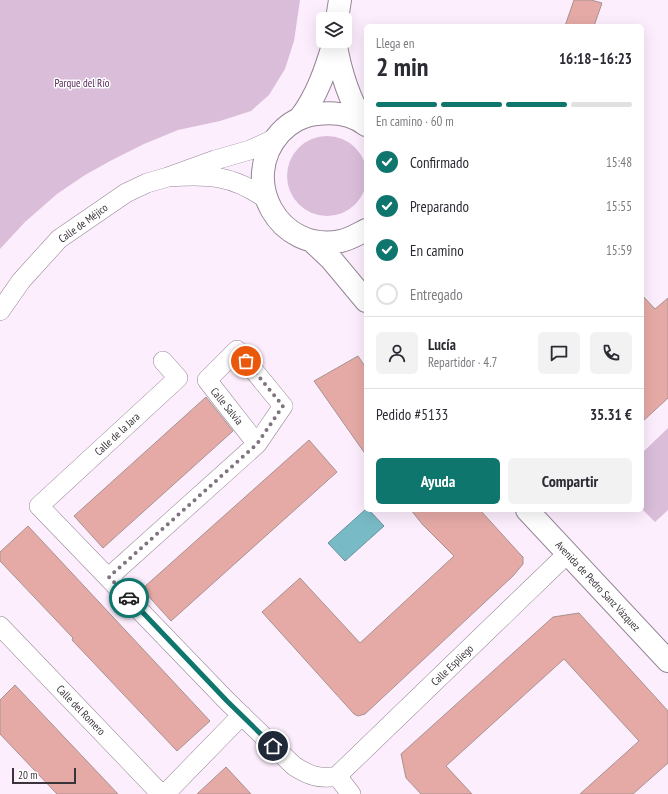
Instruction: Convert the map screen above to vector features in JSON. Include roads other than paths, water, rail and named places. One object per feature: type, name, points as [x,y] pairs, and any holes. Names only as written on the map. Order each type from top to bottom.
[{"type":"street","points":[[338,12],[340,0]]},
{"type":"street","points":[[332,48],[319,86],[305,112],[300,118],[283,130],[276,138],[268,152],[263,167],[263,183],[266,199],[273,213],[284,225],[297,235],[312,241],[327,242],[342,241],[364,231]]},
{"type":"street","points":[[336,48],[349,94],[357,112],[364,122]]},
{"type":"street","points":[[300,118],[313,114],[339,114],[352,117],[364,123]]},
{"type":"street","name":"Calle de Méjico","points":[[0,311],[20,281],[59,239],[126,193],[147,183],[250,150],[276,138]]},
{"type":"street","name":"Calle de Méjico","points":[[168,177],[195,175],[218,177],[254,190],[266,199]]},
{"type":"street","points":[[312,241],[332,259],[364,299]]},
{"type":"street","name":"Calle Salvia","points":[[109,577],[257,444],[283,406],[237,350],[207,380],[257,444]]},
{"type":"street","name":"Calle de la Jara","points":[[109,577],[39,506],[178,378],[163,361]]},
{"type":"street","name":"Avenida de Pedro Sanz Vázquez","points":[[530,512],[567,554],[668,661]]},
{"type":"street","name":"Calle Espliego","points":[[337,776],[567,554]]},
{"type":"street","points":[[109,577],[242,716],[294,766],[318,778],[337,776],[351,794]]},
{"type":"street","name":"Calle del Romero","points":[[0,626],[161,794]]},
{"type":"street","points":[[165,794],[242,716]]},
{"type":"water","points":[[364,511],[371,512],[384,526],[345,561],[328,543]]},
{"type":"park label","name":"Parque del Río","points":[[82,83]]}]
